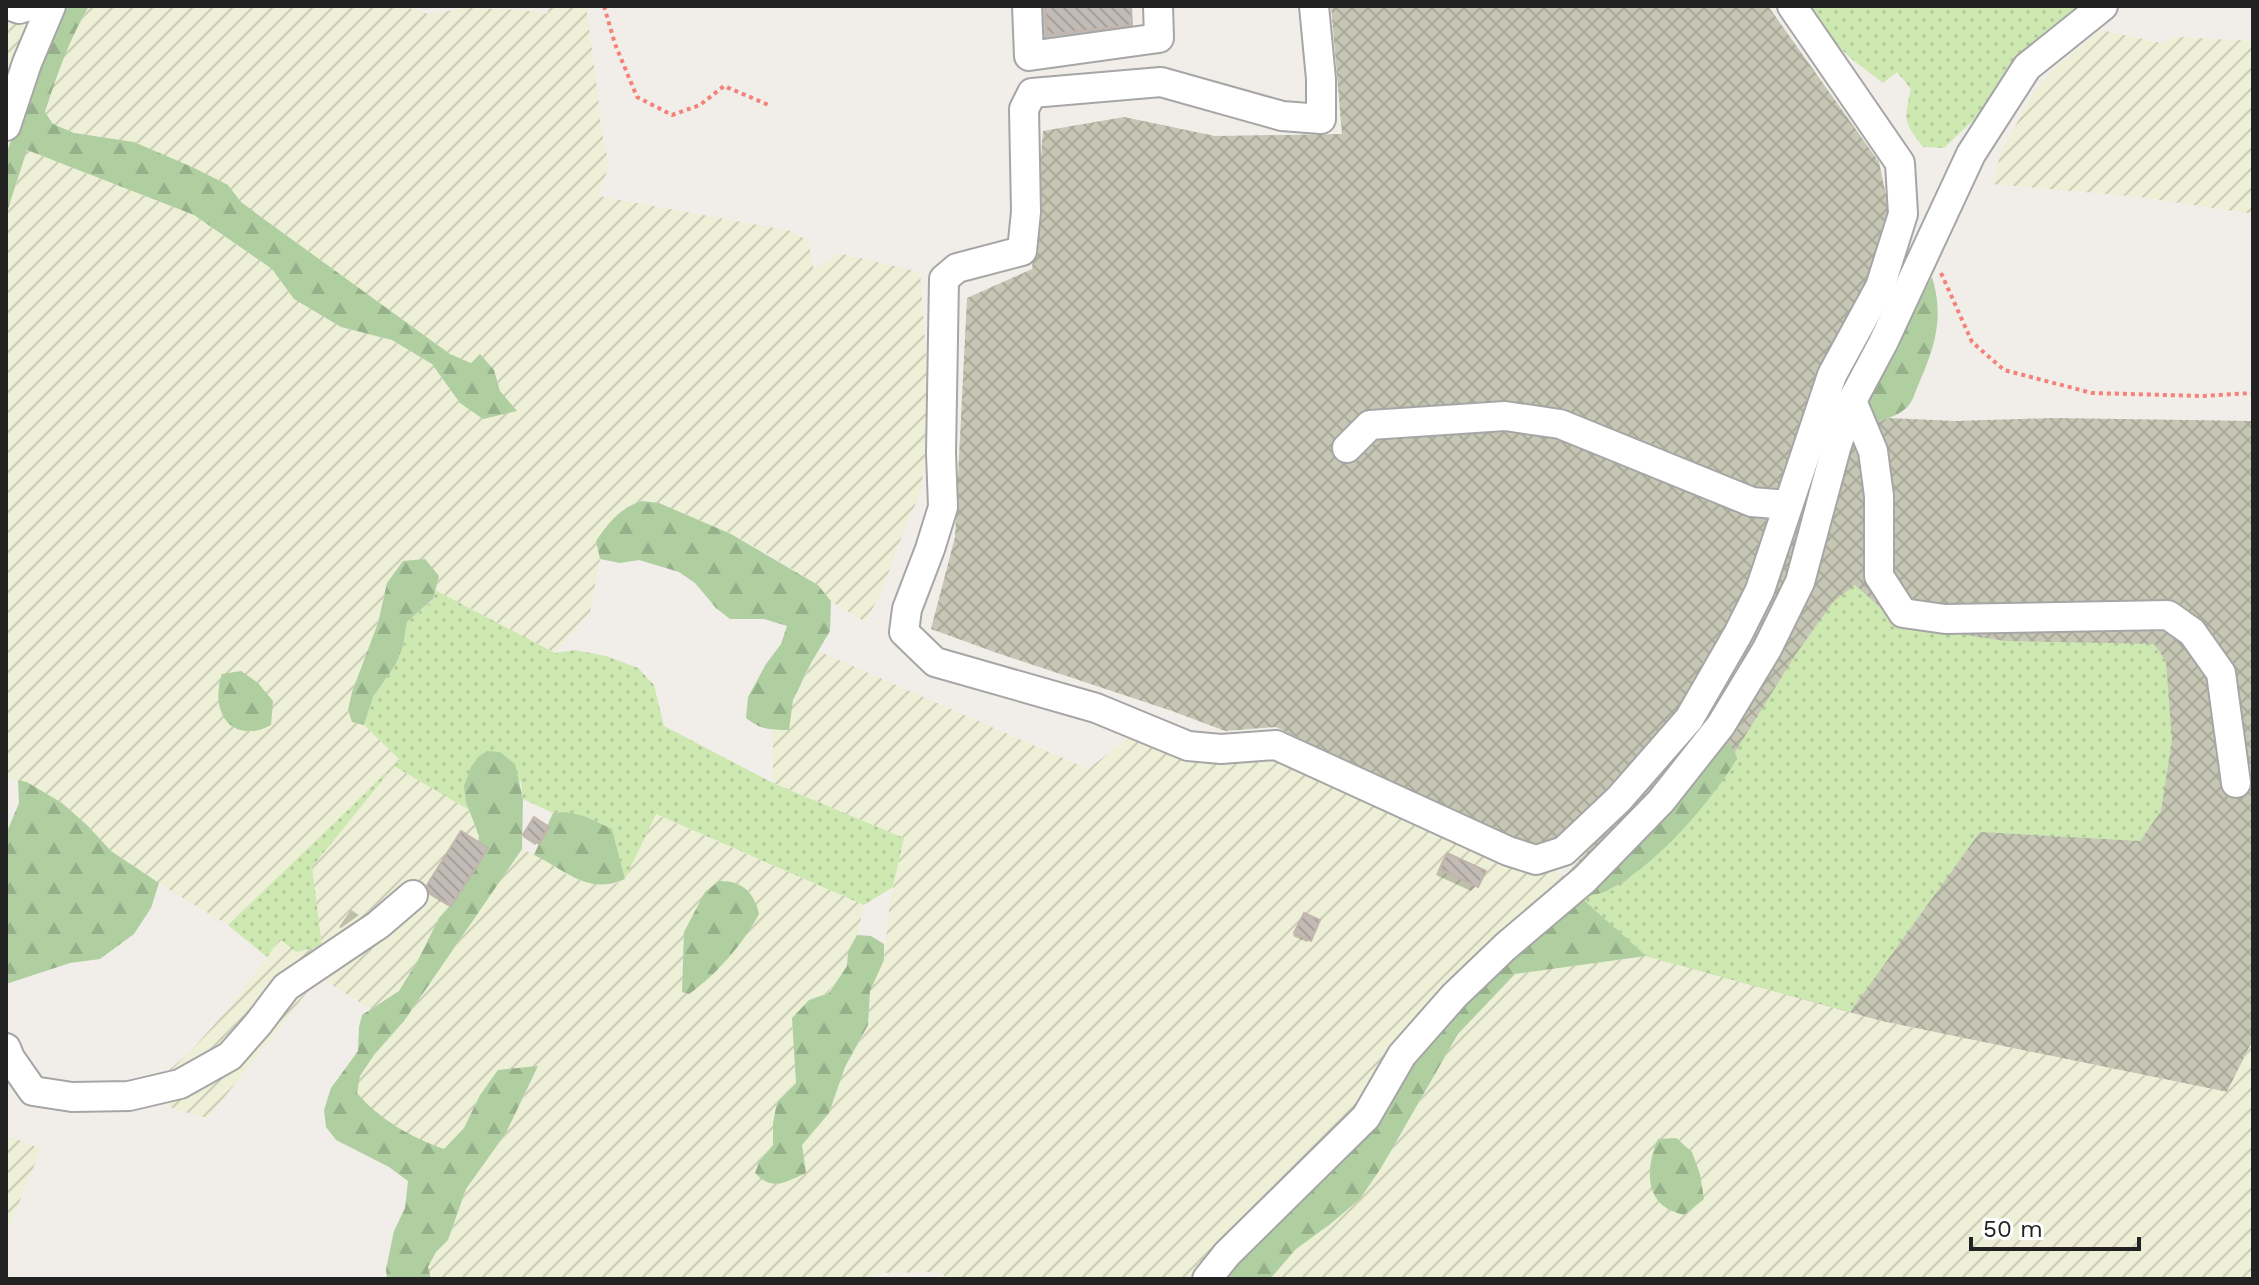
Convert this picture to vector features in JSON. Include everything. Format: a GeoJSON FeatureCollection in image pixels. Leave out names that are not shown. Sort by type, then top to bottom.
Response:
{"type":"FeatureCollection","features":[{"type":"Feature","properties":{"kind":"street"},"geometry":{"type":"LineString","coordinates":[[11,6],[19,9],[29,6]]}},
{"type":"Feature","properties":{"kind":"street"},"geometry":{"type":"LineString","coordinates":[[6,126],[50,6]]}},
{"type":"Feature","properties":{"kind":"street"},"geometry":{"type":"LineString","coordinates":[[1027,6],[1029,56],[1159,38],[1158,6]]}},
{"type":"Feature","properties":{"kind":"street"},"geometry":{"type":"LineString","coordinates":[[1314,6],[1321,79],[1321,119],[1282,116],[1161,82],[1032,93],[1024,109],[1026,212],[1022,251],[957,268],[944,279],[943,507],[907,609],[904,632],[935,662],[1096,708],[1188,746],[1221,749],[1276,745],[1508,851],[1536,860],[1564,851],[1619,799],[1689,719],[1738,634],[1760,590],[1832,375],[1880,287],[1903,214],[1900,163],[1792,6]]}},
{"type":"Feature","properties":{"kind":"street"},"geometry":{"type":"LineString","coordinates":[[1207,1279],[1227,1254],[1366,1117],[1402,1055],[1454,996],[1505,947],[1585,879],[1661,801],[1721,725],[1767,649],[1800,582],[1836,448],[1852,401],[1883,343],[1971,154],[2027,67],[2103,6]]}},
{"type":"Feature","properties":{"kind":"street"},"geometry":{"type":"LineString","coordinates":[[1852,401],[1873,451],[1879,496],[1879,576],[1903,613],[1945,619],[2168,615],[2192,632],[2221,673],[2236,783]]}},
{"type":"Feature","properties":{"kind":"street"},"geometry":{"type":"LineString","coordinates":[[1347,448],[1370,425],[1505,416],[1560,424],[1752,502],[1788,505]]}},
{"type":"Feature","properties":{"kind":"street"},"geometry":{"type":"LineString","coordinates":[[6,1048],[33,1091],[72,1097],[129,1096],[180,1084],[230,1056],[286,987],[378,925],[413,895]]}},
{"type":"Feature","properties":{"kind":"path"},"geometry":{"type":"LineString","coordinates":[[604,6],[615,44],[637,97],[672,115],[700,105],[724,86],[771,106]]}},
{"type":"Feature","properties":{"kind":"path"},"geometry":{"type":"LineString","coordinates":[[1929,244],[1972,342],[2004,370],[2092,393],[2203,396],[2253,393]]}},
{"type":"Feature","properties":{"kind":"shaded area"},"geometry":{"type":"Polygon","coordinates":[[[89,6],[402,6],[429,14],[465,8],[547,14],[549,6],[586,6],[601,129],[609,165],[598,196],[791,231],[808,241],[814,270],[838,253],[920,272],[930,410],[921,492],[881,593],[865,622],[831,601],[818,585],[766,553],[732,534],[680,512],[596,540],[600,559],[590,612],[555,653],[435,590],[439,576],[387,583],[378,623],[348,711],[352,722],[364,725],[401,760],[394,766],[469,810],[479,836],[478,852],[454,901],[399,991],[371,1009],[319,977],[208,1118],[173,1109],[162,1096],[169,1070],[189,1053],[230,1007],[280,939],[322,946],[311,867],[386,774],[228,925],[111,851],[62,803],[27,782],[6,778],[6,215],[27,150],[194,215],[272,269],[295,299],[341,327],[392,340],[432,364],[460,403],[500,391],[494,370],[481,355],[471,363],[450,354],[241,202],[228,185],[134,142],[74,133],[53,124],[45,112],[60,63],[89,6]]]}},
{"type":"Feature","properties":{"kind":"shaded area"},"geometry":{"type":"Polygon","coordinates":[[[1331,6],[1768,6],[1879,162],[1890,214],[1878,268],[1749,593],[1702,686],[1644,760],[1541,855],[1276,727],[1225,731],[931,629],[955,537],[967,298],[1032,269],[1043,131],[1124,117],[1215,136],[1342,134],[1331,6]]]}},
{"type":"Feature","properties":{"kind":"shaded area"},"geometry":{"type":"Polygon","coordinates":[[[6,16],[31,27],[6,103],[6,16]]]}},
{"type":"Feature","properties":{"kind":"shaded area"},"geometry":{"type":"Polygon","coordinates":[[[2101,30],[2161,43],[2175,37],[2253,41],[2253,214],[2140,197],[1992,184],[2001,153],[2032,95],[2050,72],[2101,30]]]}},
{"type":"Feature","properties":{"kind":"shaded area"},"geometry":{"type":"Polygon","coordinates":[[[1888,418],[1956,421],[2054,418],[2253,421],[2253,1040],[2227,1092],[1881,1021],[1646,956],[1561,880],[1712,717],[1766,613],[1821,442],[1888,418]]]}},
{"type":"Feature","properties":{"kind":"shaded area"},"geometry":{"type":"Polygon","coordinates":[[[818,651],[1088,769],[1136,732],[1273,750],[1565,876],[1561,880],[1569,887],[1199,1279],[948,1279],[939,1272],[875,1273],[876,1279],[431,1279],[428,1267],[448,1240],[466,1189],[506,1133],[538,1067],[515,1069],[480,1095],[464,1128],[445,1149],[418,1140],[371,1110],[357,1094],[360,1076],[404,1021],[522,849],[586,883],[610,886],[625,879],[655,814],[864,905],[857,935],[848,951],[847,966],[828,993],[809,1000],[792,1018],[796,1083],[777,1102],[773,1145],[760,1160],[802,1156],[802,1145],[829,1113],[845,1067],[868,1025],[870,990],[884,960],[890,901],[904,838],[773,783],[773,730],[789,729],[793,700],[818,651]]]}},
{"type":"Feature","properties":{"kind":"shaded area"},"geometry":{"type":"Polygon","coordinates":[[[1646,956],[1881,1021],[2227,1092],[2253,1040],[2253,1279],[1270,1279],[1296,1249],[1329,1225],[1381,1168],[1458,1034],[1515,974],[1646,956]]]}},
{"type":"Feature","properties":{"kind":"shaded area"},"geometry":{"type":"Polygon","coordinates":[[[6,1135],[41,1149],[6,1234],[6,1135]]]}},
{"type":"Feature","properties":{"kind":"green space"},"geometry":{"type":"Polygon","coordinates":[[[63,6],[89,6],[64,58],[45,112],[53,124],[74,133],[134,142],[228,185],[241,202],[450,354],[471,363],[480,354],[494,370],[500,391],[517,411],[483,419],[460,403],[432,364],[392,340],[341,327],[294,299],[272,269],[194,215],[27,150],[6,215],[6,157],[9,146],[63,6]]]}},
{"type":"Feature","properties":{"kind":"green space"},"geometry":{"type":"Polygon","coordinates":[[[1795,6],[2084,6],[1944,148],[1923,147],[1912,131],[1906,114],[1911,89],[1897,72],[1883,83],[1854,61],[1795,6]]]}},
{"type":"Feature","properties":{"kind":"green space"},"geometry":{"type":"Polygon","coordinates":[[[1932,277],[1938,307],[1936,334],[1914,396],[1901,412],[1870,424],[1866,408],[1869,393],[1932,277]]]}},
{"type":"Feature","properties":{"kind":"green space"},"geometry":{"type":"Polygon","coordinates":[[[642,501],[659,503],[731,534],[818,585],[831,601],[830,631],[793,700],[789,730],[766,728],[746,718],[748,697],[781,644],[787,626],[764,619],[730,619],[695,583],[679,572],[639,560],[620,563],[600,559],[596,541],[601,534],[621,512],[642,501]]]}},
{"type":"Feature","properties":{"kind":"green space"},"geometry":{"type":"Polygon","coordinates":[[[425,559],[439,576],[433,599],[407,622],[396,664],[373,697],[364,725],[352,722],[348,710],[352,692],[378,623],[387,583],[403,561],[425,559]]]}},
{"type":"Feature","properties":{"kind":"green space"},"geometry":{"type":"Polygon","coordinates":[[[1855,585],[1900,625],[2005,641],[2154,644],[2166,661],[2172,740],[2161,811],[2140,841],[1980,832],[1850,1012],[1646,956],[1578,895],[1599,894],[1626,881],[1737,759],[1735,752],[1796,654],[1833,602],[1855,585]]]}},
{"type":"Feature","properties":{"kind":"green space"},"geometry":{"type":"Polygon","coordinates":[[[435,590],[555,653],[575,650],[606,656],[638,668],[654,685],[664,726],[773,783],[904,838],[893,887],[864,905],[656,814],[625,879],[612,829],[566,812],[553,813],[523,799],[521,781],[466,802],[469,810],[394,766],[312,867],[322,946],[296,952],[280,939],[267,957],[228,925],[400,760],[364,725],[373,697],[396,664],[407,622],[433,600],[435,590]]]}},
{"type":"Feature","properties":{"kind":"green space"},"geometry":{"type":"Polygon","coordinates":[[[241,671],[258,683],[273,701],[271,725],[252,731],[241,730],[226,720],[222,713],[218,694],[222,674],[241,671]]]}},
{"type":"Feature","properties":{"kind":"green space"},"geometry":{"type":"Polygon","coordinates":[[[1722,742],[1730,744],[1737,759],[1710,798],[1673,840],[1631,876],[1610,889],[1589,896],[1582,891],[1722,742]]]}},
{"type":"Feature","properties":{"kind":"green space"},"geometry":{"type":"Polygon","coordinates":[[[487,751],[500,752],[515,764],[523,799],[522,849],[404,1021],[374,1055],[360,1076],[357,1093],[397,1127],[444,1149],[464,1128],[480,1095],[498,1070],[538,1066],[506,1133],[466,1189],[448,1240],[436,1252],[428,1267],[431,1279],[387,1279],[386,1269],[394,1231],[405,1208],[408,1181],[389,1167],[336,1140],[326,1127],[324,1110],[331,1088],[358,1051],[362,1015],[399,991],[439,918],[454,901],[478,852],[479,836],[466,802],[464,786],[471,767],[487,751]]]}},
{"type":"Feature","properties":{"kind":"green space"},"geometry":{"type":"Polygon","coordinates":[[[18,780],[62,803],[111,851],[159,883],[151,908],[134,934],[100,959],[70,963],[6,984],[6,834],[19,803],[18,780]]]}},
{"type":"Feature","properties":{"kind":"green space"},"geometry":{"type":"Polygon","coordinates":[[[553,813],[584,816],[612,829],[625,879],[600,885],[588,883],[534,855],[553,813]]]}},
{"type":"Feature","properties":{"kind":"green space"},"geometry":{"type":"Polygon","coordinates":[[[719,881],[734,883],[745,889],[754,899],[759,914],[719,968],[689,994],[682,992],[684,932],[705,892],[719,881]]]}},
{"type":"Feature","properties":{"kind":"green space"},"geometry":{"type":"Polygon","coordinates":[[[1578,895],[1646,956],[1515,974],[1458,1034],[1360,1199],[1296,1249],[1270,1279],[1222,1279],[1399,1067],[1578,895]]]}},
{"type":"Feature","properties":{"kind":"green space"},"geometry":{"type":"Polygon","coordinates":[[[857,935],[871,936],[884,944],[884,960],[870,991],[868,1025],[845,1067],[829,1113],[802,1145],[806,1173],[779,1184],[768,1182],[755,1173],[760,1160],[773,1145],[777,1102],[796,1083],[792,1018],[809,1000],[829,993],[847,966],[848,951],[857,935]]]}},
{"type":"Feature","properties":{"kind":"green space"},"geometry":{"type":"Polygon","coordinates":[[[1676,1138],[1692,1152],[1704,1199],[1684,1215],[1669,1210],[1658,1201],[1653,1193],[1650,1175],[1658,1139],[1676,1138]]]}},
{"type":"Feature","properties":{"kind":"building"},"geometry":{"type":"Polygon","coordinates":[[[1045,6],[1131,6],[1132,25],[1047,35],[1045,6]]]}},
{"type":"Feature","properties":{"kind":"building"},"geometry":{"type":"Polygon","coordinates":[[[534,817],[549,827],[539,844],[523,835],[534,817]]]}},
{"type":"Feature","properties":{"kind":"building"},"geometry":{"type":"Polygon","coordinates":[[[461,831],[488,848],[451,906],[430,892],[427,885],[461,831]]]}},
{"type":"Feature","properties":{"kind":"building"},"geometry":{"type":"Polygon","coordinates":[[[1447,853],[1486,871],[1478,887],[1440,869],[1447,853]]]}},
{"type":"Feature","properties":{"kind":"building"},"geometry":{"type":"Polygon","coordinates":[[[1304,913],[1320,920],[1311,941],[1294,933],[1304,913]]]}}]}
